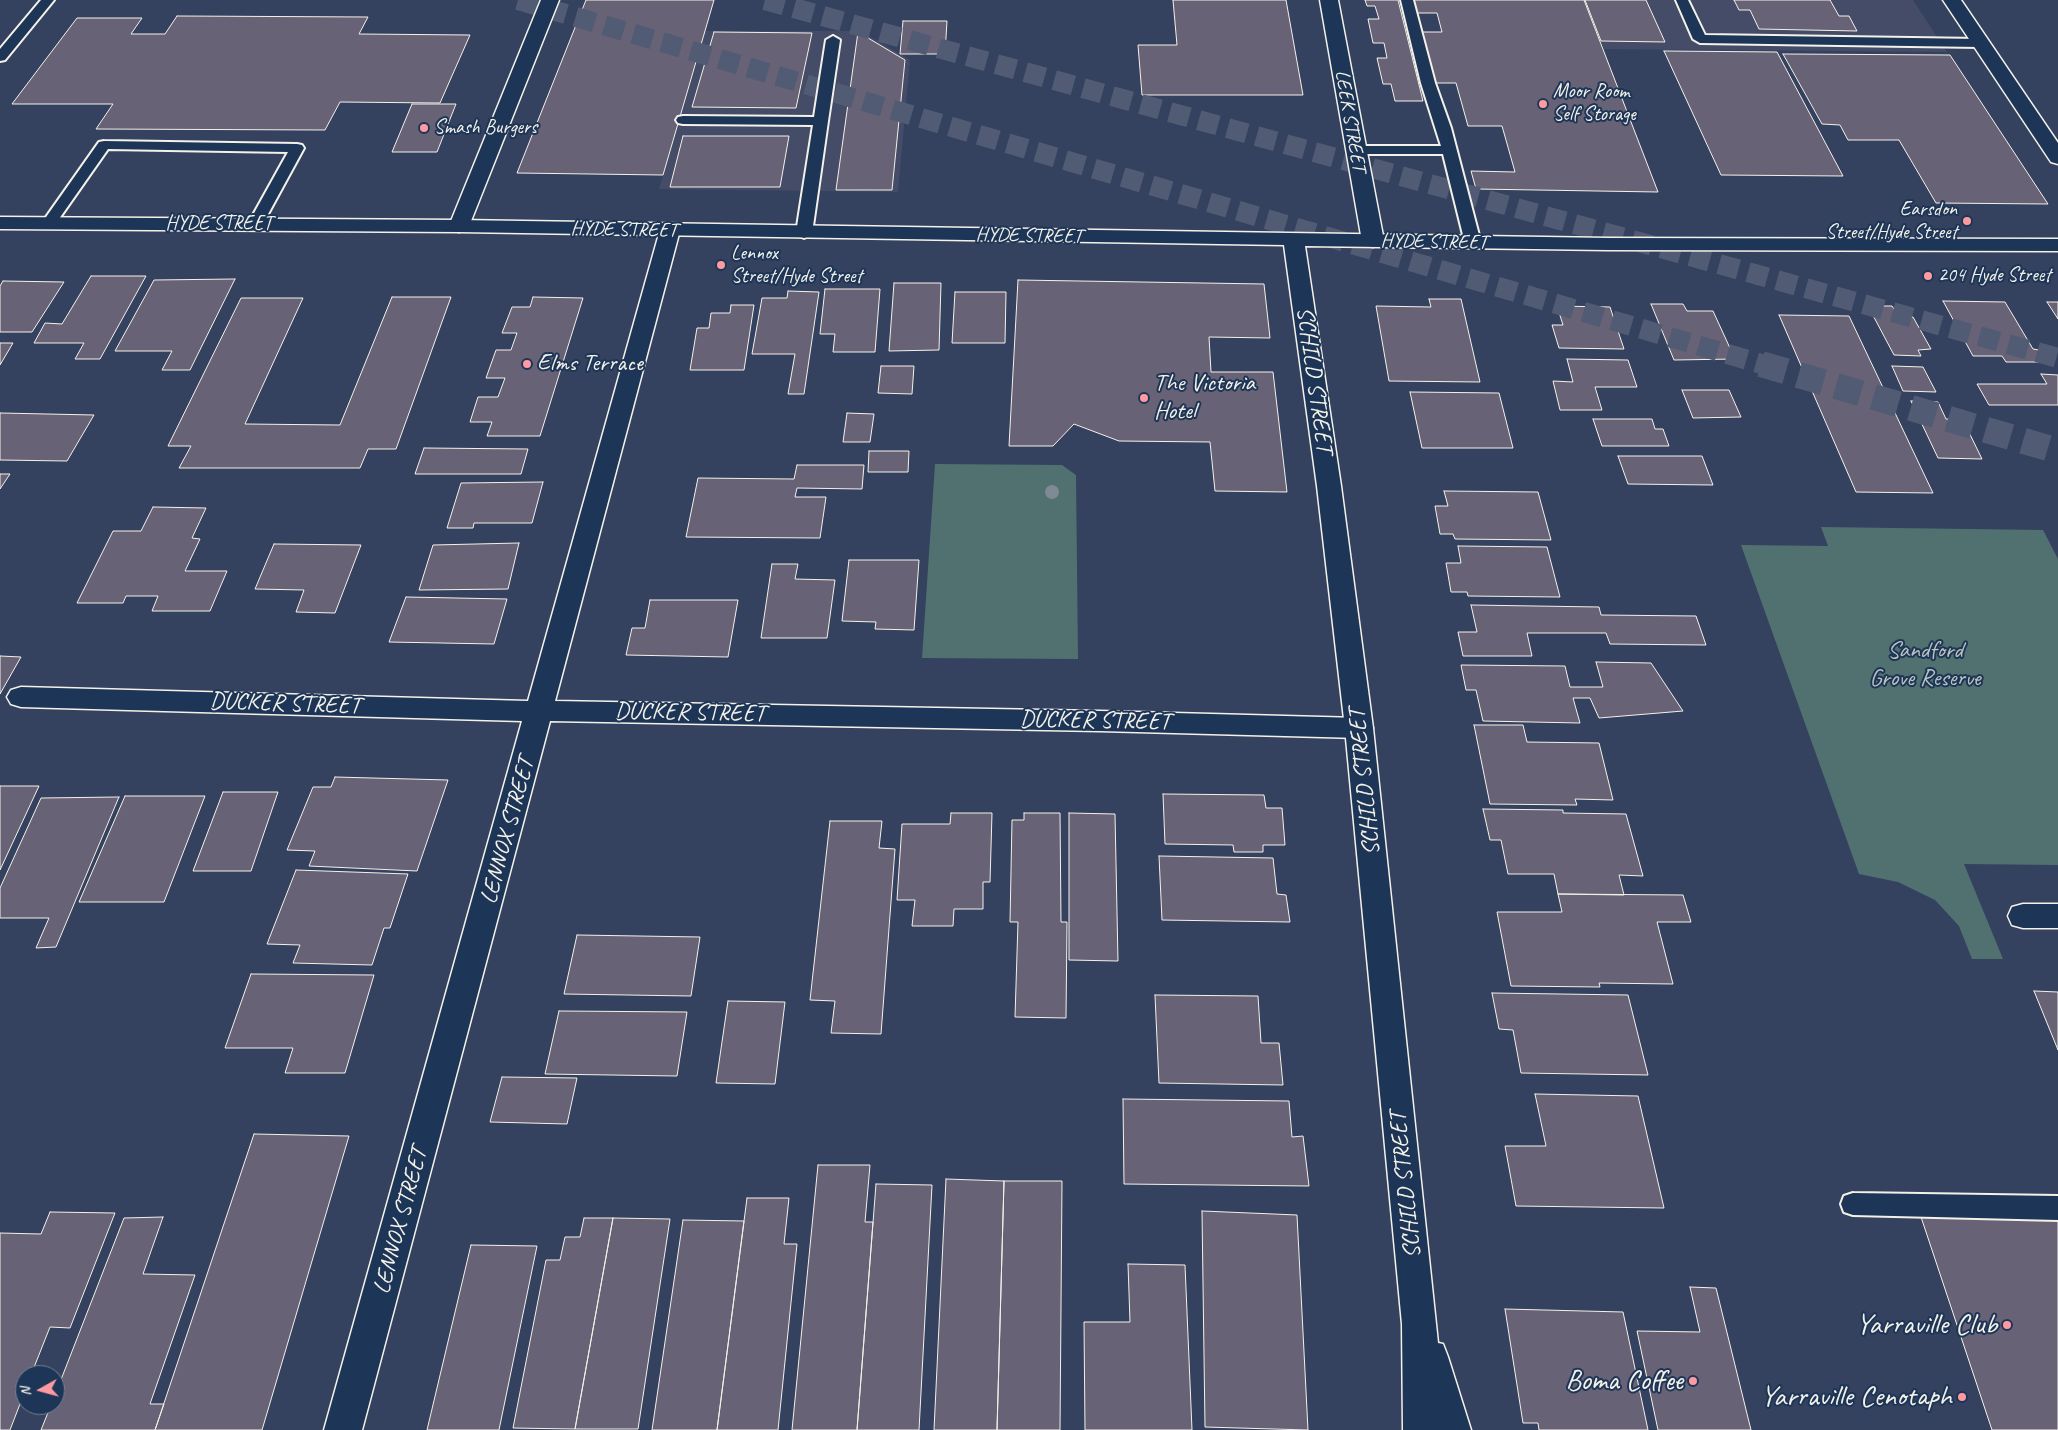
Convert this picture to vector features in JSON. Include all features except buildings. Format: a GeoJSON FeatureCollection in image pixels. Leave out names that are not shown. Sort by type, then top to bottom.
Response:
{"type":"FeatureCollection","features":[{"type":"Feature","properties":{"kind":"street"},"geometry":{"type":"LineString","coordinates":[[459,226],[550,0]]}},
{"type":"Feature","properties":{"kind":"street","name":"LEEK STREET"},"geometry":{"type":"LineString","coordinates":[[1329,0],[1373,241]]}},
{"type":"Feature","properties":{"kind":"street"},"geometry":{"type":"LineString","coordinates":[[1952,0],[2058,158]]}},
{"type":"Feature","properties":{"kind":"street","name":"HYDE STREET"},"geometry":{"type":"LineString","coordinates":[[0,223],[459,226],[1473,243],[2058,245]]}},
{"type":"Feature","properties":{"kind":"street","name":"LENNOX STREET"},"geometry":{"type":"LineString","coordinates":[[343,1430],[541,710],[670,230]]}},
{"type":"Feature","properties":{"kind":"street","name":"SCHILD STREET"},"geometry":{"type":"LineString","coordinates":[[1294,241],[1329,486],[1359,728],[1420,1324],[1422,1430]]}},
{"type":"Feature","properties":{"kind":"street","name":"DUCKER STREET"},"geometry":{"type":"LineString","coordinates":[[21,697],[1359,728]]}},
{"type":"Feature","properties":{"kind":"street"},"geometry":{"type":"LineString","coordinates":[[2023,916],[2058,916]]}},
{"type":"Feature","properties":{"kind":"street","name":"SCHILD STREET"},"geometry":{"type":"LineString","coordinates":[[1420,1324],[1452,1430]]}},
{"type":"Feature","properties":{"kind":"lane"},"geometry":{"type":"LineString","coordinates":[[0,57],[48,0]]}},
{"type":"Feature","properties":{"kind":"lane"},"geometry":{"type":"LineString","coordinates":[[1407,0],[1473,243]]}},
{"type":"Feature","properties":{"kind":"lane"},"geometry":{"type":"LineString","coordinates":[[1682,0],[1700,39],[1980,43]]}},
{"type":"Feature","properties":{"kind":"lane"},"geometry":{"type":"LineString","coordinates":[[804,233],[833,40]]}},
{"type":"Feature","properties":{"kind":"lane"},"geometry":{"type":"LineString","coordinates":[[683,120],[821,121]]}},
{"type":"Feature","properties":{"kind":"lane"},"geometry":{"type":"LineString","coordinates":[[49,224],[104,145],[297,148],[256,224]]}},
{"type":"Feature","properties":{"kind":"lane"},"geometry":{"type":"LineString","coordinates":[[1355,150],[1449,150]]}},
{"type":"Feature","properties":{"kind":"lane"},"geometry":{"type":"LineString","coordinates":[[1853,1204],[2058,1208]]}},
{"type":"Feature","properties":{"kind":"shaded area"},"geometry":{"type":"Polygon","coordinates":[[[1585,0],[1913,0],[1947,52],[1604,49],[1585,0]]]}},
{"type":"Feature","properties":{"kind":"shaded area"},"geometry":{"type":"Polygon","coordinates":[[[705,31],[861,31],[910,60],[898,192],[659,189],[705,31]]]}},
{"type":"Feature","properties":{"kind":"green space"},"geometry":{"type":"Polygon","coordinates":[[[935,464],[1062,465],[1076,475],[1078,659],[922,658],[935,464]]]}},
{"type":"Feature","properties":{"kind":"green space","name":"Sandford Grove Reserve"},"geometry":{"type":"Polygon","coordinates":[[[1821,527],[2043,530],[2058,559],[2058,865],[1964,864],[2003,959],[1972,959],[1959,926],[1935,900],[1898,882],[1859,874],[1741,545],[1828,546],[1821,527]]]}},
{"type":"Feature","properties":{"kind":"tunnel"},"geometry":{"type":"LineString","coordinates":[[518,0],[1765,365]]}},
{"type":"Feature","properties":{"kind":"tunnel"},"geometry":{"type":"LineString","coordinates":[[765,0],[2058,358]]}},
{"type":"Feature","properties":{"kind":"tunnel"},"geometry":{"type":"LineString","coordinates":[[1761,364],[2058,451]]}},
{"type":"Feature","properties":{"kind":"place","name":"Moor Room Self Storage"},"geometry":{"type":"Point","coordinates":[1543,104]}},
{"type":"Feature","properties":{"kind":"place","name":"Smash Burgers"},"geometry":{"type":"Point","coordinates":[424,128]}},
{"type":"Feature","properties":{"kind":"place","name":"Earsdon Street/Hyde Street"},"geometry":{"type":"Point","coordinates":[1967,221]}},
{"type":"Feature","properties":{"kind":"place","name":"Lennox Street/Hyde Street"},"geometry":{"type":"Point","coordinates":[721,265]}},
{"type":"Feature","properties":{"kind":"place","name":"204 Hyde Street"},"geometry":{"type":"Point","coordinates":[1928,276]}},
{"type":"Feature","properties":{"kind":"place","name":"Elms Terrace"},"geometry":{"type":"Point","coordinates":[527,364]}},
{"type":"Feature","properties":{"kind":"place","name":"The Victoria Hotel"},"geometry":{"type":"Point","coordinates":[1144,398]}},
{"type":"Feature","properties":{"kind":"place","name":"Yarraville Club"},"geometry":{"type":"Point","coordinates":[2007,1325]}},
{"type":"Feature","properties":{"kind":"place","name":"Boma Coffee"},"geometry":{"type":"Point","coordinates":[1693,1381]}},
{"type":"Feature","properties":{"kind":"place","name":"Yarraville Cenotaph"},"geometry":{"type":"Point","coordinates":[1962,1397]}}]}
